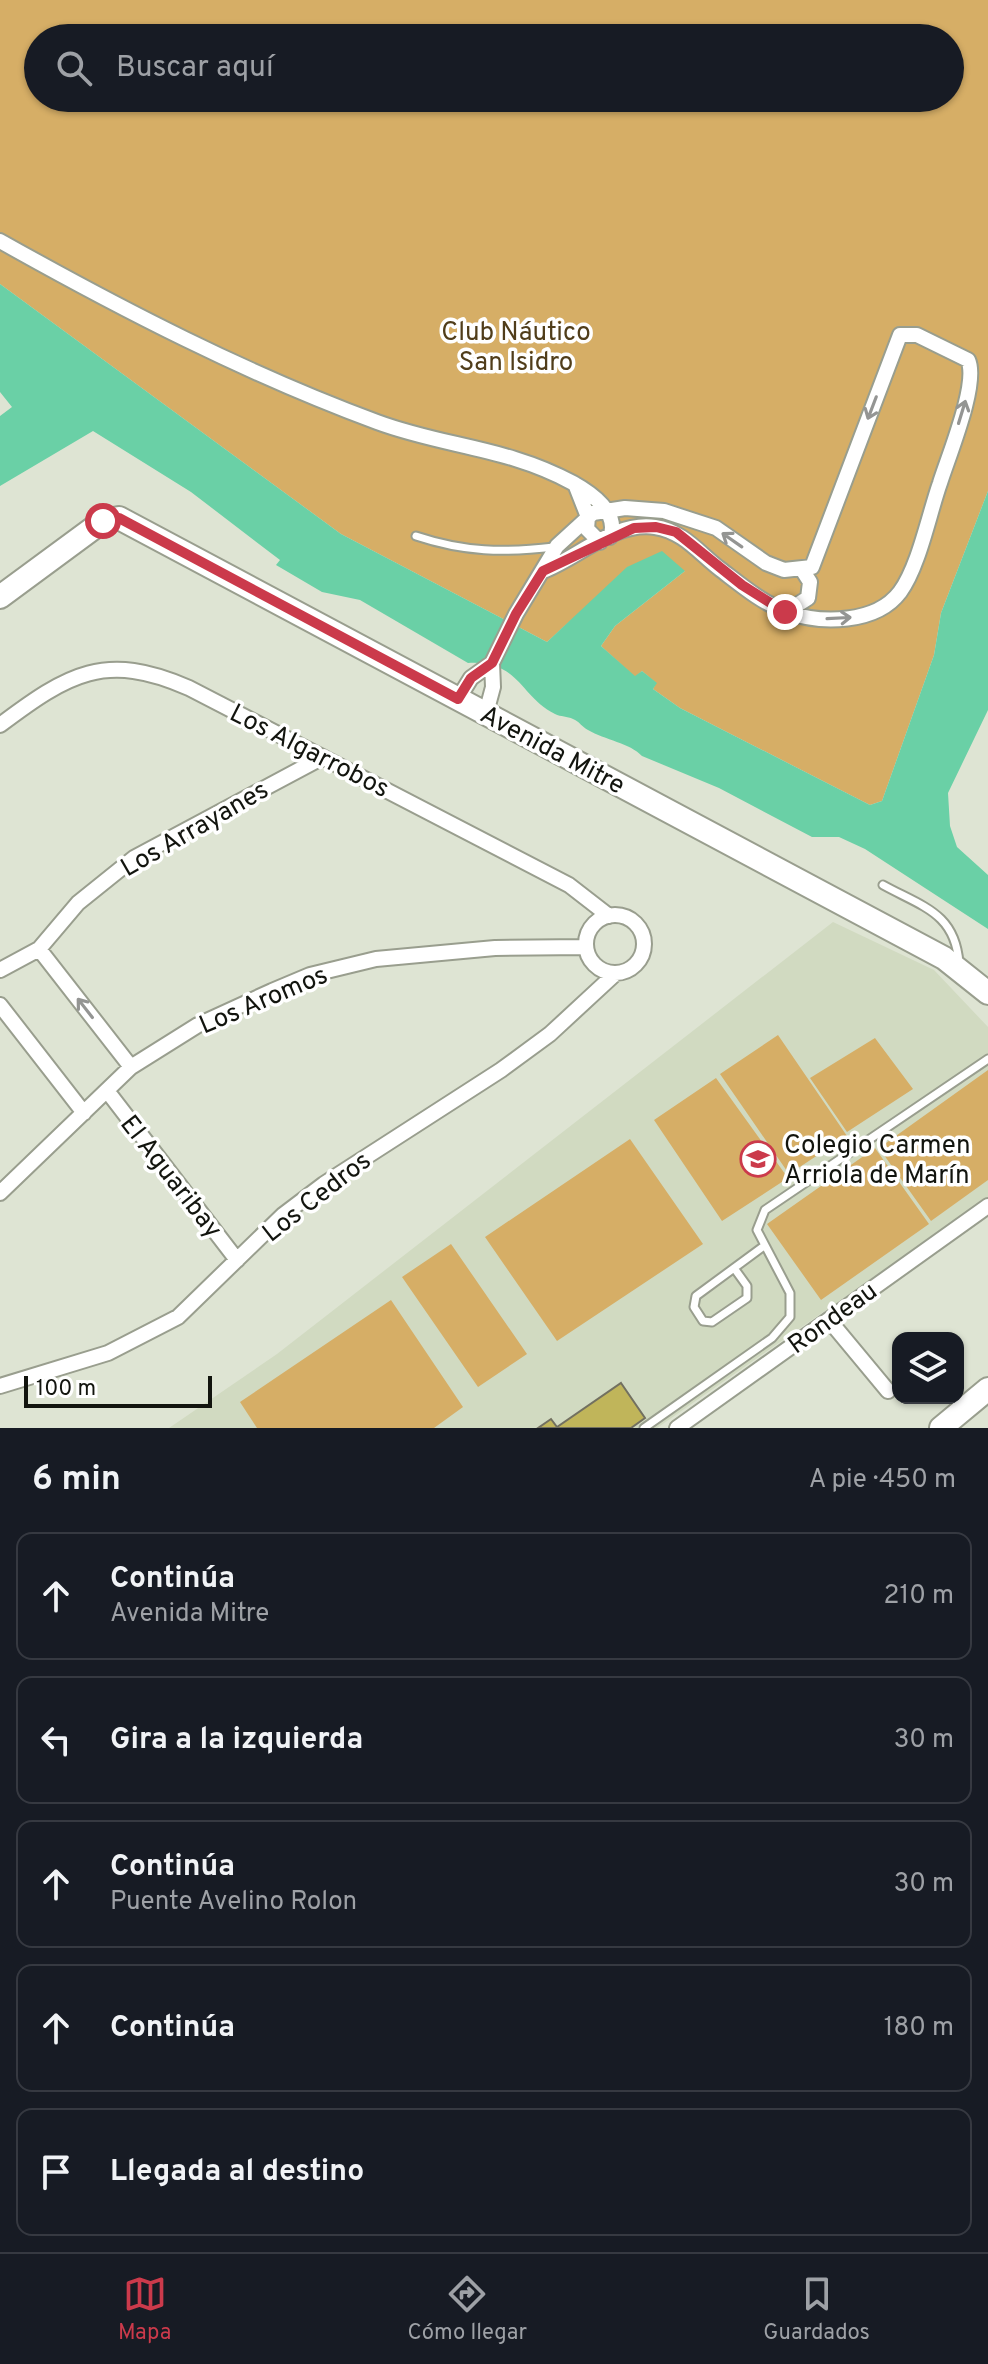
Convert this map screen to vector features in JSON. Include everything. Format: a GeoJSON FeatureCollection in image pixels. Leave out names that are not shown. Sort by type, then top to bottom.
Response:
{"type":"FeatureCollection","features":[{"type":"Feature","properties":{"kind":"street"},"geometry":{"type":"LineString","coordinates":[[0,241],[170,330],[336,407],[404,433],[487,448],[537,465],[575,484],[607,510],[613,523],[605,539]]}},
{"type":"Feature","properties":{"kind":"street"},"geometry":{"type":"LineString","coordinates":[[486,713],[493,687],[493,661],[516,614],[557,546],[588,517],[607,510],[664,511],[716,528],[766,563],[784,570],[803,571],[817,562],[826,527],[900,335],[917,335],[968,360],[973,374],[948,458],[900,592],[886,606],[859,616],[831,620],[785,612],[742,585],[676,532],[645,526],[605,539],[543,571]]}},
{"type":"Feature","properties":{"kind":"street"},"geometry":{"type":"LineString","coordinates":[[575,484],[588,517],[590,535],[605,539]]}},
{"type":"Feature","properties":{"kind":"street","name":"Avenida Mitre"},"geometry":{"type":"LineString","coordinates":[[0,597],[111,517],[119,518],[960,969],[988,993]]}},
{"type":"Feature","properties":{"kind":"street"},"geometry":{"type":"LineString","coordinates":[[785,612],[808,598],[810,582],[803,571]]}},
{"type":"Feature","properties":{"kind":"street"},"geometry":{"type":"LineString","coordinates":[[458,699],[471,678],[493,661]]}},
{"type":"Feature","properties":{"kind":"street","name":"Los Algarrobos"},"geometry":{"type":"LineString","coordinates":[[0,725],[55,684],[84,674],[134,671],[155,674],[189,688],[569,885],[609,916]]}},
{"type":"Feature","properties":{"kind":"street","name":"Los Arrayanes"},"geometry":{"type":"LineString","coordinates":[[5,967],[39,949],[78,903],[134,858],[323,757]]}},
{"type":"Feature","properties":{"kind":"street"},"geometry":{"type":"LineString","coordinates":[[609,916],[594,924],[586,947],[593,963],[616,973]]}},
{"type":"Feature","properties":{"kind":"street","name":"Los Cedros"},"geometry":{"type":"LineString","coordinates":[[0,1386],[108,1353],[178,1317],[283,1215],[324,1184],[501,1070],[550,1034],[616,973],[626,971],[640,959],[644,940],[635,924],[628,918],[609,916]]}},
{"type":"Feature","properties":{"kind":"street","name":"Los Aromos"},"geometry":{"type":"LineString","coordinates":[[0,1193],[131,1067],[236,1007],[338,967],[422,954],[586,947]]}},
{"type":"Feature","properties":{"kind":"street"},"geometry":{"type":"LineString","coordinates":[[39,949],[131,1067]]}},
{"type":"Feature","properties":{"kind":"street"},"geometry":{"type":"LineString","coordinates":[[0,952],[5,967]]}},
{"type":"Feature","properties":{"kind":"street","name":"El Aguaribay"},"geometry":{"type":"LineString","coordinates":[[0,1005],[84,1113]]}},
{"type":"Feature","properties":{"kind":"street","name":"El Aguaribay"},"geometry":{"type":"LineString","coordinates":[[108,1092],[237,1260]]}},
{"type":"Feature","properties":{"kind":"street","name":"Rondeau"},"geometry":{"type":"LineString","coordinates":[[677,1428],[988,1206]]}},
{"type":"Feature","properties":{"kind":"street"},"geometry":{"type":"LineString","coordinates":[[829,1320],[888,1391]]}},
{"type":"Feature","properties":{"kind":"street"},"geometry":{"type":"LineString","coordinates":[[941,1428],[988,1389]]}},
{"type":"Feature","properties":{"kind":"lane"},"geometry":{"type":"LineString","coordinates":[[416,536],[450,547],[485,552],[557,546]]}},
{"type":"Feature","properties":{"kind":"lane"},"geometry":{"type":"LineString","coordinates":[[883,885],[949,925],[957,940],[960,969]]}},
{"type":"Feature","properties":{"kind":"lane"},"geometry":{"type":"LineString","coordinates":[[644,1428],[772,1338],[786,1324],[792,1310],[790,1293],[757,1230],[765,1210],[988,1059]]}},
{"type":"Feature","properties":{"kind":"lane"},"geometry":{"type":"LineString","coordinates":[[734,1268],[747,1286],[747,1298],[712,1322],[703,1321],[694,1307],[696,1296],[734,1268],[764,1246]]}},
{"type":"Feature","properties":{"kind":"shaded area"},"geometry":{"type":"Polygon","coordinates":[[[0,284],[341,534],[547,642],[627,567],[662,551],[685,571],[615,626],[601,646],[635,676],[642,671],[657,683],[653,689],[680,708],[870,805],[882,801],[934,655],[941,613],[988,491],[988,710],[948,793],[950,826],[957,847],[988,875],[988,929],[865,849],[839,837],[812,837],[719,788],[642,756],[631,748],[588,730],[575,720],[555,714],[499,667],[468,663],[360,600],[322,592],[276,565],[280,560],[191,492],[93,431],[0,486],[0,416],[12,407],[0,392],[0,284]]]}},
{"type":"Feature","properties":{"kind":"shaded area","name":"Colegio Carmen Arriola de Marín"},"geometry":{"type":"Polygon","coordinates":[[[833,922],[934,970],[988,1027],[988,1197],[657,1428],[169,1428],[277,1354],[833,922]]]}},
{"type":"Feature","properties":{"kind":"green space","name":"Club Náutico San Isidro"},"geometry":{"type":"Polygon","coordinates":[[[0,0],[988,0],[988,491],[941,613],[934,655],[882,801],[870,805],[680,708],[653,689],[656,683],[642,671],[635,677],[601,646],[615,626],[685,571],[570,621],[547,642],[341,534],[0,284],[0,0]]]}},
{"type":"Feature","properties":{"kind":"green space"},"geometry":{"type":"Polygon","coordinates":[[[778,1035],[847,1136],[789,1174],[720,1074],[778,1035]]]}},
{"type":"Feature","properties":{"kind":"green space"},"geometry":{"type":"Polygon","coordinates":[[[875,1038],[913,1089],[847,1132],[810,1078],[875,1038]]]}},
{"type":"Feature","properties":{"kind":"green space"},"geometry":{"type":"Polygon","coordinates":[[[988,1070],[988,1180],[931,1221],[879,1148],[988,1070]]]}},
{"type":"Feature","properties":{"kind":"green space"},"geometry":{"type":"Polygon","coordinates":[[[716,1078],[788,1178],[722,1221],[654,1120],[716,1078]]]}},
{"type":"Feature","properties":{"kind":"green space"},"geometry":{"type":"Polygon","coordinates":[[[630,1139],[703,1244],[557,1341],[485,1237],[630,1139]]]}},
{"type":"Feature","properties":{"kind":"green space"},"geometry":{"type":"Polygon","coordinates":[[[875,1148],[929,1224],[821,1300],[767,1224],[875,1148]]]}},
{"type":"Feature","properties":{"kind":"green space"},"geometry":{"type":"Polygon","coordinates":[[[451,1244],[527,1354],[478,1387],[402,1277],[451,1244]]]}},
{"type":"Feature","properties":{"kind":"green space"},"geometry":{"type":"Polygon","coordinates":[[[391,1300],[463,1407],[434,1428],[257,1428],[240,1402],[391,1300]]]}},
{"type":"Feature","properties":{"kind":"building"},"geometry":{"type":"Polygon","coordinates":[[[621,1383],[645,1418],[631,1428],[538,1428],[551,1419],[557,1427],[621,1383]]]}},
{"type":"Feature","properties":{"kind":"place","name":"Colegio Carmen Arriola de Marín"},"geometry":{"type":"Point","coordinates":[758,1159]}},
{"type":"Feature","properties":{"kind":"route"},"geometry":{"type":"LineString","coordinates":[[103,521],[111,517],[119,518],[458,699],[471,678],[492,663],[516,614],[543,571],[634,528],[656,527],[676,532],[715,566],[785,612]]}}]}
